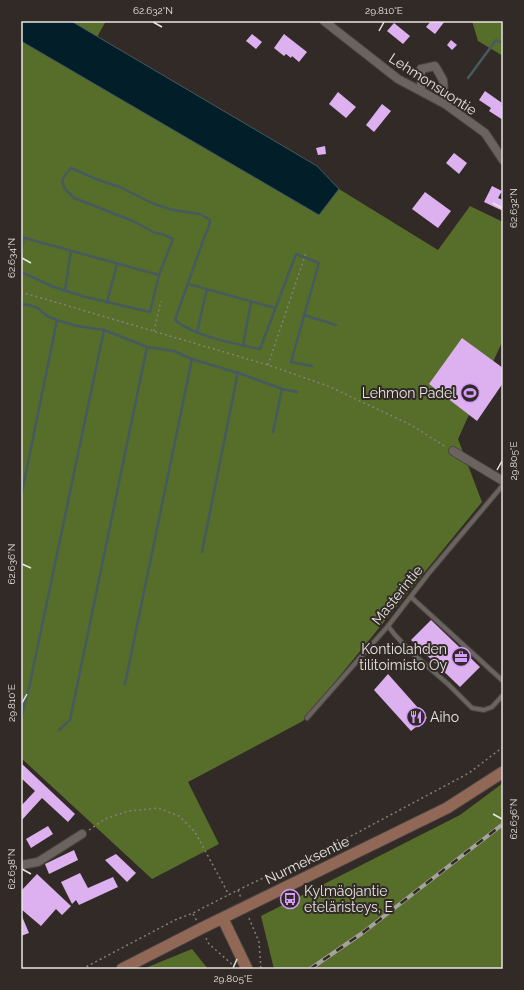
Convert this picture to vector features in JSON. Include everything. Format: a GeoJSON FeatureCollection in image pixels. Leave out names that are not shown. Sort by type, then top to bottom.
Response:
{"type":"FeatureCollection","features":[{"type":"Feature","properties":{"kind":"street","name":"Lehmonsuontie"},"geometry":{"type":"LineString","coordinates":[[324,21],[398,79],[445,104],[485,133],[503,160]]}},
{"type":"Feature","properties":{"kind":"street"},"geometry":{"type":"LineString","coordinates":[[421,90],[421,70],[435,66],[443,80],[445,104]]}},
{"type":"Feature","properties":{"kind":"street"},"geometry":{"type":"LineString","coordinates":[[453,452],[503,481]]}},
{"type":"Feature","properties":{"kind":"street","name":"Nurmeksentie"},"geometry":{"type":"LineString","coordinates":[[122,969],[447,808],[503,772]]}},
{"type":"Feature","properties":{"kind":"street"},"geometry":{"type":"LineString","coordinates":[[21,865],[38,862],[82,834]]}},
{"type":"Feature","properties":{"kind":"street"},"geometry":{"type":"LineString","coordinates":[[223,919],[247,969]]}},
{"type":"Feature","properties":{"kind":"lane","name":"Masterintie"},"geometry":{"type":"LineString","coordinates":[[307,718],[388,626],[429,573],[503,485]]}},
{"type":"Feature","properties":{"kind":"lane"},"geometry":{"type":"LineString","coordinates":[[411,597],[503,681]]}},
{"type":"Feature","properties":{"kind":"lane"},"geometry":{"type":"LineString","coordinates":[[388,626],[413,654],[448,684],[472,708],[484,710],[492,707],[503,695]]}},
{"type":"Feature","properties":{"kind":"path"},"geometry":{"type":"LineString","coordinates":[[268,365],[306,254]]}},
{"type":"Feature","properties":{"kind":"path"},"geometry":{"type":"LineString","coordinates":[[21,292],[268,365],[328,386],[411,425],[453,452]]}},
{"type":"Feature","properties":{"kind":"path"},"geometry":{"type":"LineString","coordinates":[[154,331],[161,301]]}},
{"type":"Feature","properties":{"kind":"path"},"geometry":{"type":"LineString","coordinates":[[82,969],[175,920],[193,913],[353,835],[469,773],[503,747]]}},
{"type":"Feature","properties":{"kind":"path"},"geometry":{"type":"LineString","coordinates":[[82,834],[105,819],[128,811],[158,808],[179,816],[195,832],[229,895]]}},
{"type":"Feature","properties":{"kind":"path"},"geometry":{"type":"LineString","coordinates":[[238,890],[242,901]]}},
{"type":"Feature","properties":{"kind":"path"},"geometry":{"type":"LineString","coordinates":[[193,913],[198,922]]}},
{"type":"Feature","properties":{"kind":"path"},"geometry":{"type":"LineString","coordinates":[[249,918],[259,942],[261,969]]}},
{"type":"Feature","properties":{"kind":"path"},"geometry":{"type":"LineString","coordinates":[[206,938],[209,944],[236,969]]}},
{"type":"Feature","properties":{"kind":"green space"},"geometry":{"type":"Polygon","coordinates":[[[71,21],[106,21],[97,37],[71,21]]]}},
{"type":"Feature","properties":{"kind":"green space"},"geometry":{"type":"Polygon","coordinates":[[[472,21],[503,21],[503,56],[478,41],[472,21]]]}},
{"type":"Feature","properties":{"kind":"green space"},"geometry":{"type":"Polygon","coordinates":[[[21,41],[319,215],[339,189],[438,250],[470,206],[503,222],[503,340],[458,439],[482,502],[303,721],[188,782],[219,844],[152,879],[21,758],[21,41]]]}},
{"type":"Feature","properties":{"kind":"green space"},"geometry":{"type":"Polygon","coordinates":[[[503,783],[503,969],[274,969],[261,916],[460,815],[503,783]]]}},
{"type":"Feature","properties":{"kind":"green space"},"geometry":{"type":"Polygon","coordinates":[[[192,949],[208,969],[143,969],[192,949]]]}},
{"type":"Feature","properties":{"kind":"water"},"geometry":{"type":"Polygon","coordinates":[[[21,21],[71,21],[317,166],[339,189],[319,215],[21,41],[21,21]]]}},
{"type":"Feature","properties":{"kind":"building"},"geometry":{"type":"Polygon","coordinates":[[[431,21],[445,21],[435,34],[426,27],[431,21]]]}},
{"type":"Feature","properties":{"kind":"building"},"geometry":{"type":"Polygon","coordinates":[[[394,23],[410,36],[403,44],[387,31],[394,23]]]}},
{"type":"Feature","properties":{"kind":"building"},"geometry":{"type":"Polygon","coordinates":[[[252,34],[262,42],[256,49],[246,41],[252,34]]]}},
{"type":"Feature","properties":{"kind":"building"},"geometry":{"type":"Polygon","coordinates":[[[284,34],[307,52],[299,62],[292,56],[291,58],[286,54],[284,56],[274,48],[284,34]]]}},
{"type":"Feature","properties":{"kind":"building"},"geometry":{"type":"Polygon","coordinates":[[[451,40],[457,45],[452,50],[447,45],[451,40]]]}},
{"type":"Feature","properties":{"kind":"building"},"geometry":{"type":"Polygon","coordinates":[[[485,91],[502,103],[503,120],[489,111],[491,108],[479,100],[485,91]]]}},
{"type":"Feature","properties":{"kind":"building"},"geometry":{"type":"Polygon","coordinates":[[[338,92],[356,107],[346,118],[329,104],[338,92]]]}},
{"type":"Feature","properties":{"kind":"building"},"geometry":{"type":"Polygon","coordinates":[[[382,104],[391,111],[374,132],[366,125],[382,104]]]}},
{"type":"Feature","properties":{"kind":"building"},"geometry":{"type":"Polygon","coordinates":[[[325,146],[326,154],[318,155],[316,148],[325,146]]]}},
{"type":"Feature","properties":{"kind":"building"},"geometry":{"type":"Polygon","coordinates":[[[454,153],[467,163],[459,174],[446,163],[454,153]]]}},
{"type":"Feature","properties":{"kind":"building"},"geometry":{"type":"Polygon","coordinates":[[[492,186],[502,191],[498,198],[503,200],[503,211],[484,202],[492,186]]]}},
{"type":"Feature","properties":{"kind":"building"},"geometry":{"type":"Polygon","coordinates":[[[425,192],[451,211],[438,228],[412,209],[425,192]]]}},
{"type":"Feature","properties":{"kind":"building"},"geometry":{"type":"Polygon","coordinates":[[[462,338],[503,368],[503,383],[477,421],[429,384],[462,338]]]}},
{"type":"Feature","properties":{"kind":"building"},"geometry":{"type":"Polygon","coordinates":[[[431,620],[480,667],[460,687],[411,640],[431,620]]]}},
{"type":"Feature","properties":{"kind":"building"},"geometry":{"type":"Polygon","coordinates":[[[388,674],[427,718],[411,731],[374,690],[388,674]]]}},
{"type":"Feature","properties":{"kind":"building"},"geometry":{"type":"Polygon","coordinates":[[[21,763],[75,814],[68,822],[42,798],[21,821],[21,806],[35,791],[21,778],[21,763]]]}},
{"type":"Feature","properties":{"kind":"building"},"geometry":{"type":"Polygon","coordinates":[[[48,826],[53,834],[31,848],[26,839],[48,826]]]}},
{"type":"Feature","properties":{"kind":"building"},"geometry":{"type":"Polygon","coordinates":[[[74,850],[78,860],[49,874],[45,864],[74,850]]]}},
{"type":"Feature","properties":{"kind":"building"},"geometry":{"type":"Polygon","coordinates":[[[116,854],[136,873],[127,882],[105,860],[116,854]]]}},
{"type":"Feature","properties":{"kind":"building"},"geometry":{"type":"Polygon","coordinates":[[[80,873],[88,888],[113,877],[118,887],[79,905],[76,900],[72,904],[61,882],[80,873]]]}},
{"type":"Feature","properties":{"kind":"building"},"geometry":{"type":"Polygon","coordinates":[[[37,874],[71,906],[62,915],[56,909],[41,926],[21,909],[21,891],[37,874]]]}},
{"type":"Feature","properties":{"kind":"building"},"geometry":{"type":"Polygon","coordinates":[[[21,914],[29,933],[21,936],[21,914]]]}},
{"type":"Feature","properties":{"kind":"waterway"},"geometry":{"type":"LineString","coordinates":[[468,78],[496,40],[502,43]]}},
{"type":"Feature","properties":{"kind":"waterway"},"geometry":{"type":"LineString","coordinates":[[21,272],[54,287],[86,297],[150,312],[159,275],[173,239],[162,234],[155,233],[133,221],[74,198],[65,189],[62,181],[71,168],[101,181],[120,187],[154,204],[173,210],[200,214],[210,220],[209,227],[175,320],[193,331],[227,342],[260,349],[296,254],[319,263],[291,362],[312,366]]}},
{"type":"Feature","properties":{"kind":"waterway"},"geometry":{"type":"LineString","coordinates":[[21,237],[159,275]]}},
{"type":"Feature","properties":{"kind":"waterway"},"geometry":{"type":"LineString","coordinates":[[21,252],[24,238]]}},
{"type":"Feature","properties":{"kind":"waterway"},"geometry":{"type":"LineString","coordinates":[[65,290],[71,251]]}},
{"type":"Feature","properties":{"kind":"waterway"},"geometry":{"type":"LineString","coordinates":[[107,302],[117,264]]}},
{"type":"Feature","properties":{"kind":"waterway"},"geometry":{"type":"LineString","coordinates":[[188,284],[275,308]]}},
{"type":"Feature","properties":{"kind":"waterway"},"geometry":{"type":"LineString","coordinates":[[197,332],[207,289]]}},
{"type":"Feature","properties":{"kind":"waterway"},"geometry":{"type":"LineString","coordinates":[[243,346],[251,302]]}},
{"type":"Feature","properties":{"kind":"waterway"},"geometry":{"type":"LineString","coordinates":[[21,304],[38,308],[47,316],[57,320],[77,326],[104,330],[147,347],[174,351],[192,359],[244,375],[282,389],[297,392]]}},
{"type":"Feature","properties":{"kind":"waterway"},"geometry":{"type":"LineString","coordinates":[[304,315],[336,325]]}},
{"type":"Feature","properties":{"kind":"waterway"},"geometry":{"type":"LineString","coordinates":[[21,497],[57,320]]}},
{"type":"Feature","properties":{"kind":"waterway"},"geometry":{"type":"LineString","coordinates":[[21,719],[30,683],[104,330]]}},
{"type":"Feature","properties":{"kind":"waterway"},"geometry":{"type":"LineString","coordinates":[[59,730],[70,720],[147,347]]}},
{"type":"Feature","properties":{"kind":"waterway"},"geometry":{"type":"LineString","coordinates":[[125,684],[192,359]]}},
{"type":"Feature","properties":{"kind":"waterway"},"geometry":{"type":"LineString","coordinates":[[202,552],[238,372]]}},
{"type":"Feature","properties":{"kind":"waterway"},"geometry":{"type":"LineString","coordinates":[[273,432],[282,389]]}},
{"type":"Feature","properties":{"kind":"railway"},"geometry":{"type":"LineString","coordinates":[[310,969],[361,934],[503,824]]}},
{"type":"Feature","properties":{"kind":"place","name":"Lehmon Padel"},"geometry":{"type":"Point","coordinates":[470,393]}},
{"type":"Feature","properties":{"kind":"place","name":"Kontiolahden tilitoimisto Oy"},"geometry":{"type":"Point","coordinates":[461,657]}},
{"type":"Feature","properties":{"kind":"place","name":"Aiho"},"geometry":{"type":"Point","coordinates":[416,717]}},
{"type":"Feature","properties":{"kind":"place","name":"Kylmäojantie eteläristeys, E"},"geometry":{"type":"Point","coordinates":[290,899]}}]}
